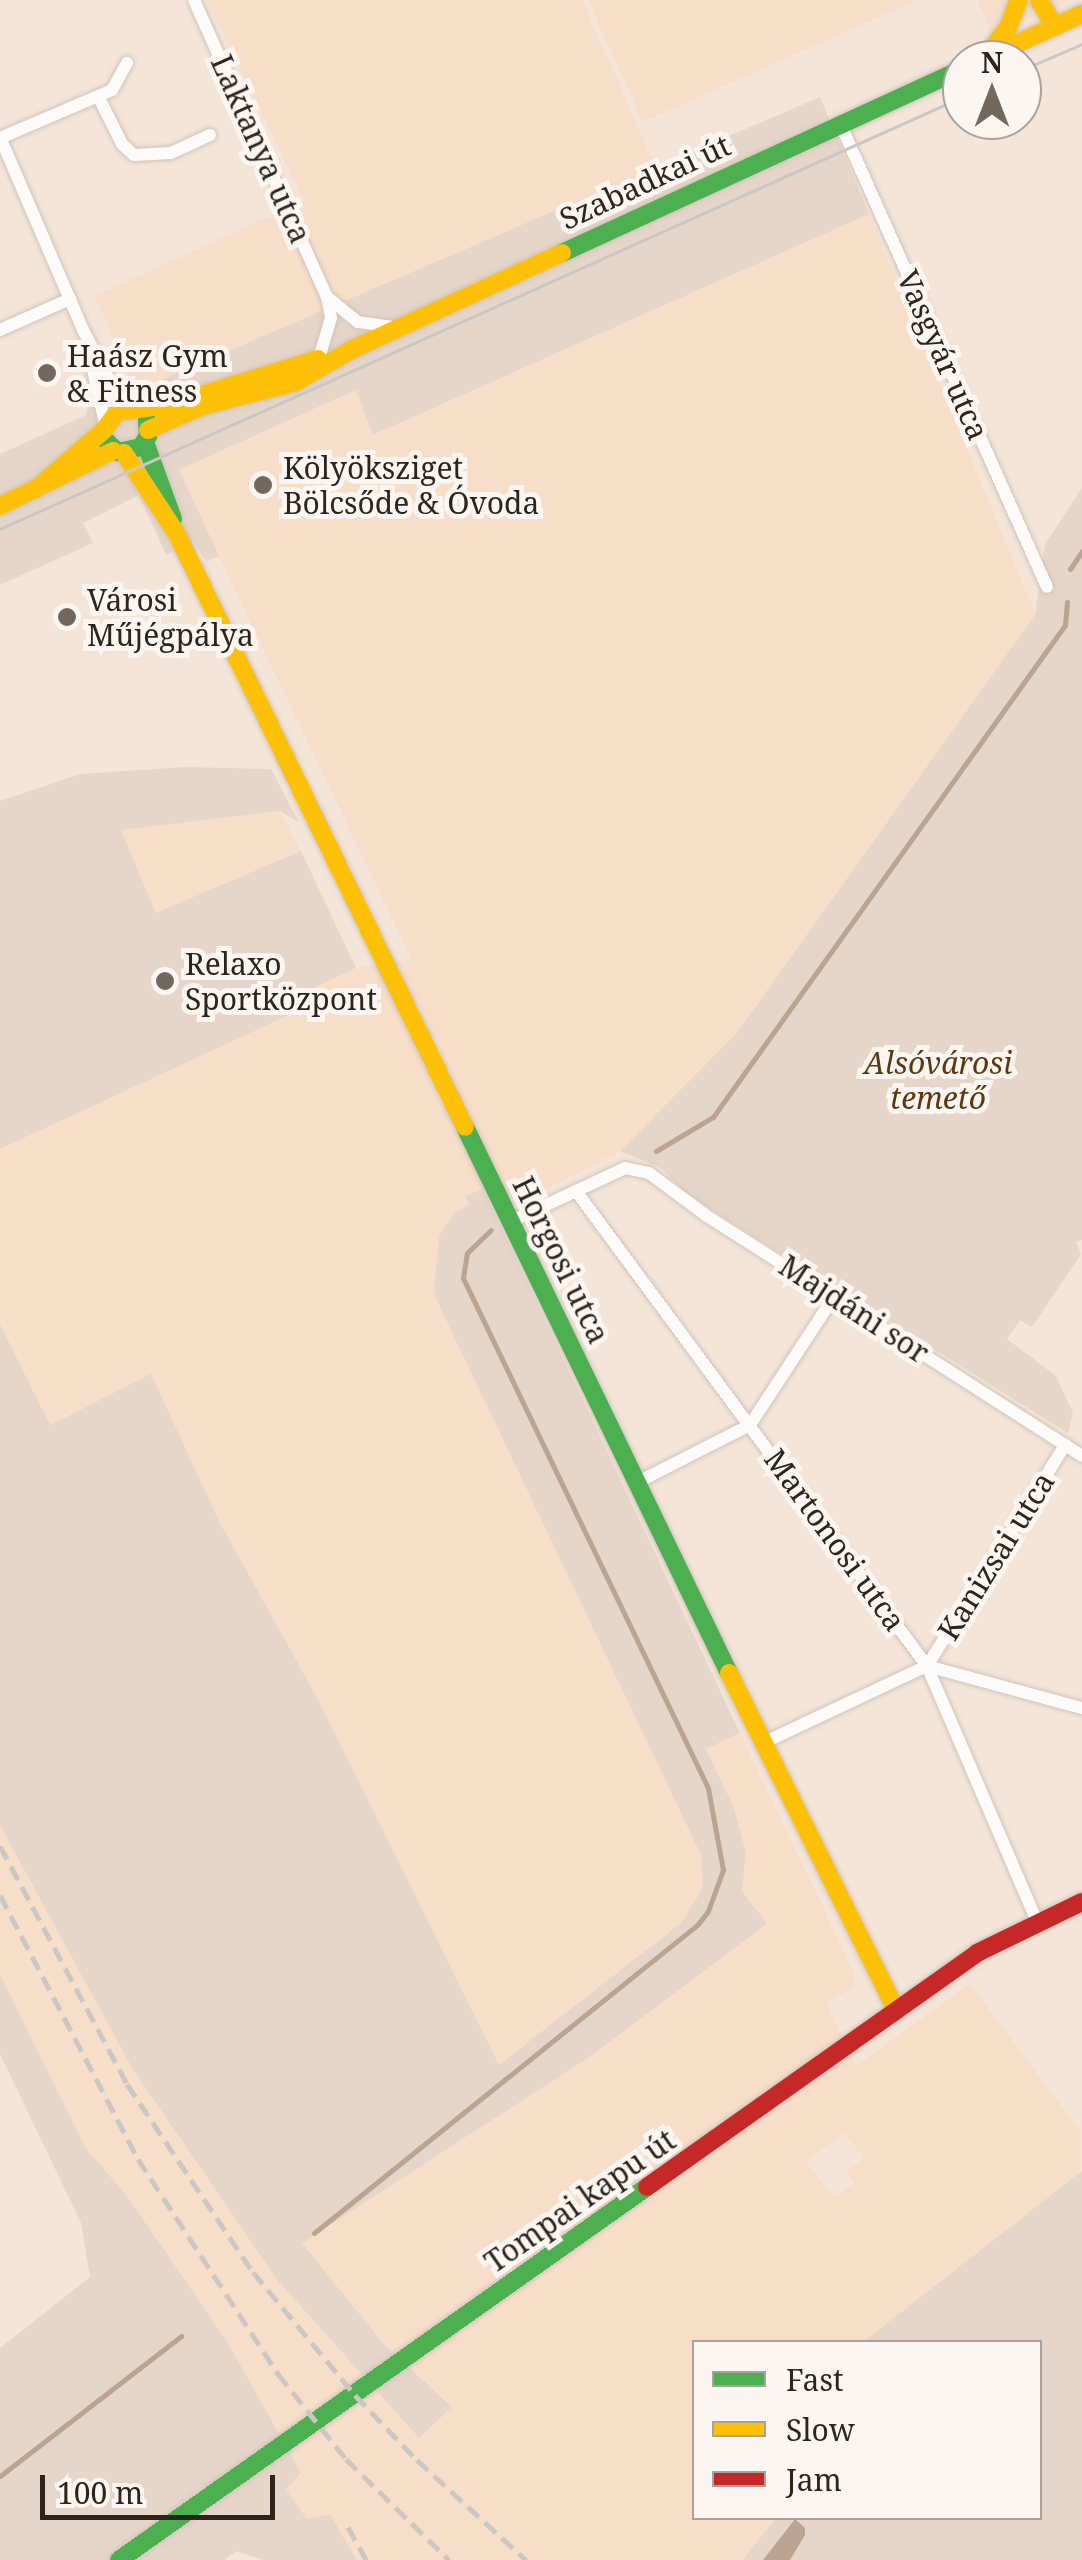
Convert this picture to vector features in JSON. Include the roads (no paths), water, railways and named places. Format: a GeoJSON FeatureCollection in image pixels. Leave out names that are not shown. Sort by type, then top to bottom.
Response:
{"type":"FeatureCollection","features":[{"type":"Feature","properties":{"kind":"street","name":"Laktanya utca"},"geometry":{"type":"LineString","coordinates":[[194,0],[328,297]]}},
{"type":"Feature","properties":{"kind":"street"},"geometry":{"type":"LineString","coordinates":[[998,40],[1008,28],[1019,0]]}},
{"type":"Feature","properties":{"kind":"street"},"geometry":{"type":"LineString","coordinates":[[1039,0],[1055,27]]}},
{"type":"Feature","properties":{"kind":"street"},"geometry":{"type":"LineString","coordinates":[[1052,0],[1055,27]]}},
{"type":"Feature","properties":{"kind":"street"},"geometry":{"type":"LineString","coordinates":[[1026,40],[1082,14]]}},
{"type":"Feature","properties":{"kind":"street"},"geometry":{"type":"LineString","coordinates":[[127,63],[112,90],[0,138],[83,330],[114,389],[135,411],[147,436]]}},
{"type":"Feature","properties":{"kind":"street","name":"Szabadkai út"},"geometry":{"type":"LineString","coordinates":[[36,489],[117,412],[135,411],[353,348],[942,77]]}},
{"type":"Feature","properties":{"kind":"street"},"geometry":{"type":"LineString","coordinates":[[98,96],[122,144],[134,155],[171,152],[210,135]]}},
{"type":"Feature","properties":{"kind":"street","name":"Vasgyár utca"},"geometry":{"type":"LineString","coordinates":[[840,123],[1047,586]]}},
{"type":"Feature","properties":{"kind":"street"},"geometry":{"type":"LineString","coordinates":[[328,297],[358,322],[399,328]]}},
{"type":"Feature","properties":{"kind":"street"},"geometry":{"type":"LineString","coordinates":[[319,358],[331,318],[328,297]]}},
{"type":"Feature","properties":{"kind":"street"},"geometry":{"type":"LineString","coordinates":[[0,330],[70,299]]}},
{"type":"Feature","properties":{"kind":"street"},"geometry":{"type":"LineString","coordinates":[[83,330],[104,427],[118,452]]}},
{"type":"Feature","properties":{"kind":"street","name":"Szabadkai út"},"geometry":{"type":"LineString","coordinates":[[0,506],[118,452],[203,406],[296,382],[353,348]]}},
{"type":"Feature","properties":{"kind":"street","name":"Horgosi utca"},"geometry":{"type":"LineString","coordinates":[[147,436],[177,534],[762,1743],[896,2009]]}},
{"type":"Feature","properties":{"kind":"street","name":"Horgosi utca"},"geometry":{"type":"LineString","coordinates":[[118,452],[177,534]]}},
{"type":"Feature","properties":{"kind":"street","name":"Majdáni sor"},"geometry":{"type":"LineString","coordinates":[[576,1191],[625,1168],[649,1173],[707,1216],[1082,1456]]}},
{"type":"Feature","properties":{"kind":"street"},"geometry":{"type":"LineString","coordinates":[[512,1221],[576,1191]]}},
{"type":"Feature","properties":{"kind":"street","name":"Martonosi utca"},"geometry":{"type":"LineString","coordinates":[[576,1191],[927,1666],[1036,1922]]}},
{"type":"Feature","properties":{"kind":"street"},"geometry":{"type":"LineString","coordinates":[[638,1482],[750,1425],[834,1296]]}},
{"type":"Feature","properties":{"kind":"street","name":"Kanizsai utca"},"geometry":{"type":"LineString","coordinates":[[762,1743],[927,1666],[1065,1445]]}},
{"type":"Feature","properties":{"kind":"street"},"geometry":{"type":"LineString","coordinates":[[927,1666],[1082,1708]]}},
{"type":"Feature","properties":{"kind":"street","name":"Tompai kapu út"},"geometry":{"type":"LineString","coordinates":[[119,2560],[977,1952],[1082,1902]]}},
{"type":"Feature","properties":{"kind":"waterway"},"geometry":{"type":"LineString","coordinates":[[1070,569],[1082,551]]}},
{"type":"Feature","properties":{"kind":"waterway"},"geometry":{"type":"LineString","coordinates":[[656,1151],[713,1117],[1065,625],[1067,602]]}},
{"type":"Feature","properties":{"kind":"waterway"},"geometry":{"type":"LineString","coordinates":[[314,2233],[698,1924],[708,1911],[723,1870],[708,1788],[463,1278],[467,1253],[491,1230]]}},
{"type":"Feature","properties":{"kind":"waterway"},"geometry":{"type":"LineString","coordinates":[[0,2476],[181,2336]]}},
{"type":"Feature","properties":{"kind":"tram line"},"geometry":{"type":"LineString","coordinates":[[1042,61],[1082,44]]}},
{"type":"Feature","properties":{"kind":"tram line"},"geometry":{"type":"LineString","coordinates":[[0,529],[942,106]]}},
{"type":"Feature","properties":{"kind":"railway"},"geometry":{"type":"LineString","coordinates":[[0,1846],[127,2084],[253,2272],[355,2395],[417,2460],[526,2560]]}},
{"type":"Feature","properties":{"kind":"railway"},"geometry":{"type":"LineString","coordinates":[[0,1895],[138,2159],[278,2374],[346,2459],[449,2560]]}},
{"type":"Feature","properties":{"kind":"railway"},"geometry":{"type":"LineString","coordinates":[[348,2527],[366,2560]]}},
{"type":"Feature","properties":{"kind":"place","name":"Haász Gym & Fitness"},"geometry":{"type":"Point","coordinates":[47,373]}},
{"type":"Feature","properties":{"kind":"place","name":"Kölyöksziget Bölcsőde & Óvoda"},"geometry":{"type":"Point","coordinates":[263,485]}},
{"type":"Feature","properties":{"kind":"place","name":"Városi Műjégpálya"},"geometry":{"type":"Point","coordinates":[67,617]}},
{"type":"Feature","properties":{"kind":"place","name":"Relaxo Sportközpont"},"geometry":{"type":"Point","coordinates":[165,981]}},
{"type":"Feature","properties":{"kind":"park label","name":"Alsóvárosi temető"},"geometry":{"type":"Point","coordinates":[938,1080]}}]}
